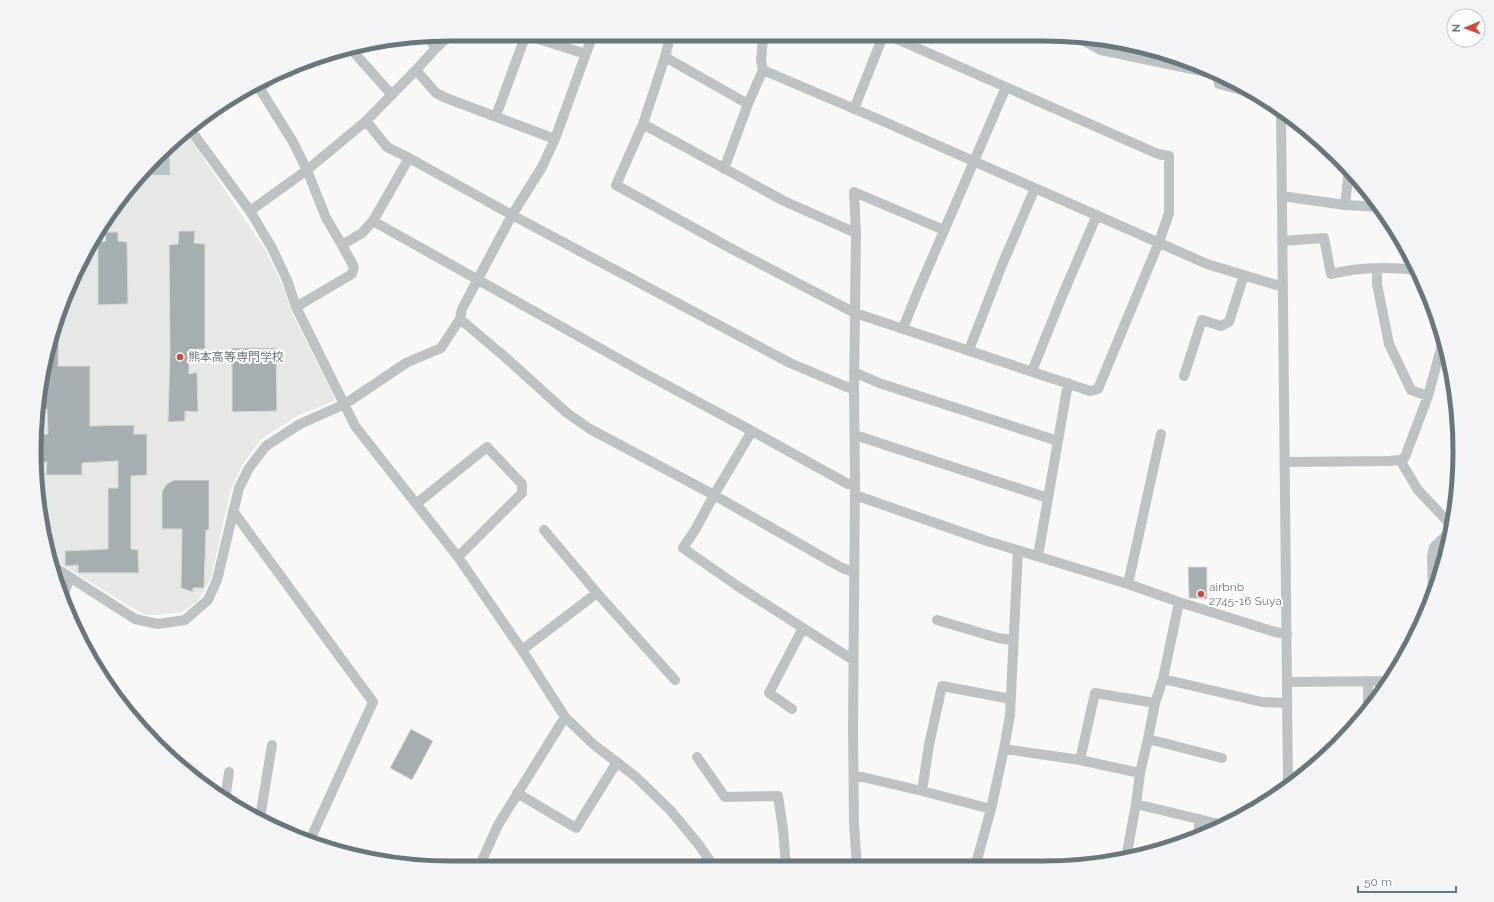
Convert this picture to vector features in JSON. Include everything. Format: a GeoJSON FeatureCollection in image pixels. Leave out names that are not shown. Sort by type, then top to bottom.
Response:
{"type":"FeatureCollection","features":[{"type":"Feature","properties":{"kind":"street"},"geometry":{"type":"LineString","coordinates":[[250,211],[307,170],[366,121],[443,41]]}},
{"type":"Feature","properties":{"kind":"street"},"geometry":{"type":"LineString","coordinates":[[496,116],[524,41]]}},
{"type":"Feature","properties":{"kind":"street"},"geometry":{"type":"LineString","coordinates":[[545,41],[586,54]]}},
{"type":"Feature","properties":{"kind":"street"},"geometry":{"type":"LineString","coordinates":[[59,571],[135,619],[158,624],[185,620],[208,600],[217,580],[239,488],[249,468],[266,446],[300,424],[344,404],[406,363],[440,348],[460,319],[462,309],[512,215],[542,167],[555,139],[591,41]]}},
{"type":"Feature","properties":{"kind":"street"},"geometry":{"type":"LineString","coordinates":[[669,41],[643,124],[616,185],[732,249],[855,313],[1090,391],[1098,389],[1159,242],[1169,213],[1169,156],[1158,154],[902,41]]}},
{"type":"Feature","properties":{"kind":"street"},"geometry":{"type":"LineString","coordinates":[[724,169],[748,104],[763,70],[761,60],[763,41]]}},
{"type":"Feature","properties":{"kind":"street"},"geometry":{"type":"LineString","coordinates":[[854,109],[881,41]]}},
{"type":"Feature","properties":{"kind":"street"},"geometry":{"type":"LineString","coordinates":[[431,42],[436,48]]}},
{"type":"Feature","properties":{"kind":"street"},"geometry":{"type":"LineString","coordinates":[[1090,44],[1101,50],[1191,69]]}},
{"type":"Feature","properties":{"kind":"street"},"geometry":{"type":"LineString","coordinates":[[354,53],[392,95]]}},
{"type":"Feature","properties":{"kind":"street"},"geometry":{"type":"LineString","coordinates":[[665,57],[748,104]]}},
{"type":"Feature","properties":{"kind":"street"},"geometry":{"type":"LineString","coordinates":[[416,70],[436,93],[441,96],[555,139]]}},
{"type":"Feature","properties":{"kind":"street"},"geometry":{"type":"LineString","coordinates":[[763,70],[1207,264],[1283,287]]}},
{"type":"Feature","properties":{"kind":"street"},"geometry":{"type":"LineString","coordinates":[[1219,81],[1219,84],[1232,88]]}},
{"type":"Feature","properties":{"kind":"street"},"geometry":{"type":"LineString","coordinates":[[903,328],[1006,86]]}},
{"type":"Feature","properties":{"kind":"street"},"geometry":{"type":"LineString","coordinates":[[261,88],[260,89],[307,170],[326,218],[354,267],[352,274],[296,307]]}},
{"type":"Feature","properties":{"kind":"street"},"geometry":{"type":"LineString","coordinates":[[1281,117],[1288,780]]}},
{"type":"Feature","properties":{"kind":"street"},"geometry":{"type":"LineString","coordinates":[[366,121],[387,147],[790,363],[854,390]]}},
{"type":"Feature","properties":{"kind":"street"},"geometry":{"type":"LineString","coordinates":[[643,124],[784,201],[856,233]]}},
{"type":"Feature","properties":{"kind":"street"},"geometry":{"type":"LineString","coordinates":[[192,134],[250,211],[272,248],[287,280],[296,307],[355,426],[458,556],[522,650],[565,717],[592,744],[636,777],[671,811],[699,845],[710,861]]}},
{"type":"Feature","properties":{"kind":"street"},"geometry":{"type":"LineString","coordinates":[[342,245],[362,233],[373,221],[409,158]]}},
{"type":"Feature","properties":{"kind":"street"},"geometry":{"type":"LineString","coordinates":[[1345,205],[1348,178]]}},
{"type":"Feature","properties":{"kind":"street"},"geometry":{"type":"LineString","coordinates":[[969,350],[1002,264],[1035,188]]}},
{"type":"Feature","properties":{"kind":"street"},"geometry":{"type":"LineString","coordinates":[[857,861],[854,824],[853,660],[856,233],[854,192],[944,230]]}},
{"type":"Feature","properties":{"kind":"street"},"geometry":{"type":"LineString","coordinates":[[1282,196],[1345,205],[1372,207]]}},
{"type":"Feature","properties":{"kind":"street"},"geometry":{"type":"LineString","coordinates":[[1032,371],[1097,215]]}},
{"type":"Feature","properties":{"kind":"street"},"geometry":{"type":"LineString","coordinates":[[373,221],[478,281],[848,484],[855,490],[984,540],[1128,584],[1179,602],[1275,632],[1287,634]]}},
{"type":"Feature","properties":{"kind":"street"},"geometry":{"type":"LineString","coordinates":[[1282,241],[1324,238],[1331,274],[1343,271],[1377,269],[1411,270]]}},
{"type":"Feature","properties":{"kind":"street"},"geometry":{"type":"LineString","coordinates":[[1377,269],[1377,284],[1389,344],[1411,390],[1428,396]]}},
{"type":"Feature","properties":{"kind":"street"},"geometry":{"type":"LineString","coordinates":[[1184,376],[1202,320],[1221,326],[1229,322],[1244,276]]}},
{"type":"Feature","properties":{"kind":"street"},"geometry":{"type":"LineString","coordinates":[[460,319],[568,413],[590,429],[714,495],[842,568],[854,572]]}},
{"type":"Feature","properties":{"kind":"street"},"geometry":{"type":"LineString","coordinates":[[1285,462],[1389,461],[1400,460],[1405,457],[1428,396],[1440,351]]}},
{"type":"Feature","properties":{"kind":"street"},"geometry":{"type":"LineString","coordinates":[[854,372],[886,385],[1058,441]]}},
{"type":"Feature","properties":{"kind":"street"},"geometry":{"type":"LineString","coordinates":[[1038,556],[1068,383]]}},
{"type":"Feature","properties":{"kind":"street"},"geometry":{"type":"LineString","coordinates":[[752,431],[683,548],[736,585],[853,660]]}},
{"type":"Feature","properties":{"kind":"street"},"geometry":{"type":"LineString","coordinates":[[1128,584],[1161,434]]}},
{"type":"Feature","properties":{"kind":"street"},"geometry":{"type":"LineString","coordinates":[[855,435],[1048,498]]}},
{"type":"Feature","properties":{"kind":"street"},"geometry":{"type":"LineString","coordinates":[[416,504],[487,447],[522,484],[522,494],[458,556]]}},
{"type":"Feature","properties":{"kind":"street"},"geometry":{"type":"LineString","coordinates":[[1400,460],[1418,490],[1447,521]]}},
{"type":"Feature","properties":{"kind":"street"},"geometry":{"type":"LineString","coordinates":[[233,511],[373,702],[312,836]]}},
{"type":"Feature","properties":{"kind":"street"},"geometry":{"type":"LineString","coordinates":[[544,530],[597,593],[675,680]]}},
{"type":"Feature","properties":{"kind":"street"},"geometry":{"type":"LineString","coordinates":[[1433,578],[1432,556],[1434,547],[1443,538]]}},
{"type":"Feature","properties":{"kind":"street"},"geometry":{"type":"LineString","coordinates":[[977,861],[991,809],[1004,749],[1011,698],[1018,550]]}},
{"type":"Feature","properties":{"kind":"street"},"geometry":{"type":"LineString","coordinates":[[65,590],[70,578]]}},
{"type":"Feature","properties":{"kind":"street"},"geometry":{"type":"LineString","coordinates":[[522,650],[597,593]]}},
{"type":"Feature","properties":{"kind":"street"},"geometry":{"type":"LineString","coordinates":[[1127,852],[1140,773],[1155,704],[1163,678],[1179,602]]}},
{"type":"Feature","properties":{"kind":"street"},"geometry":{"type":"LineString","coordinates":[[937,620],[998,638],[1013,640]]}},
{"type":"Feature","properties":{"kind":"street"},"geometry":{"type":"LineString","coordinates":[[792,709],[769,692],[803,628]]}},
{"type":"Feature","properties":{"kind":"street"},"geometry":{"type":"LineString","coordinates":[[1163,678],[1262,702],[1287,703]]}},
{"type":"Feature","properties":{"kind":"street"},"geometry":{"type":"LineString","coordinates":[[1368,681],[1368,701]]}},
{"type":"Feature","properties":{"kind":"street"},"geometry":{"type":"LineString","coordinates":[[1287,682],[1383,681]]}},
{"type":"Feature","properties":{"kind":"street"},"geometry":{"type":"LineString","coordinates":[[922,791],[929,745],[942,686],[1011,698]]}},
{"type":"Feature","properties":{"kind":"street"},"geometry":{"type":"LineString","coordinates":[[1080,760],[1096,693],[1155,704]]}},
{"type":"Feature","properties":{"kind":"street"},"geometry":{"type":"LineString","coordinates":[[482,861],[498,825],[565,717]]}},
{"type":"Feature","properties":{"kind":"street"},"geometry":{"type":"LineString","coordinates":[[1148,739],[1222,758]]}},
{"type":"Feature","properties":{"kind":"street"},"geometry":{"type":"LineString","coordinates":[[261,814],[272,745]]}},
{"type":"Feature","properties":{"kind":"street"},"geometry":{"type":"LineString","coordinates":[[1004,749],[1080,760],[1140,773]]}},
{"type":"Feature","properties":{"kind":"street"},"geometry":{"type":"LineString","coordinates":[[697,757],[725,797],[778,796],[784,829],[786,861]]}},
{"type":"Feature","properties":{"kind":"street"},"geometry":{"type":"LineString","coordinates":[[517,793],[576,828],[617,762]]}},
{"type":"Feature","properties":{"kind":"street"},"geometry":{"type":"LineString","coordinates":[[226,794],[229,772]]}},
{"type":"Feature","properties":{"kind":"street"},"geometry":{"type":"LineString","coordinates":[[854,775],[991,809]]}},
{"type":"Feature","properties":{"kind":"street"},"geometry":{"type":"LineString","coordinates":[[1136,804],[1215,823]]}},
{"type":"Feature","properties":{"kind":"street"},"geometry":{"type":"LineString","coordinates":[[1199,820],[1199,830]]}},
{"type":"Feature","properties":{"kind":"shaded area","name":"熊本高等専門学校"},"geometry":{"type":"Polygon","coordinates":[[[189,136],[266,251],[284,289],[292,313],[334,396],[334,401],[297,416],[261,439],[241,467],[230,492],[211,578],[197,602],[182,612],[158,615],[143,614],[56,561],[49,531],[42,478],[42,424],[49,371],[55,345],[72,294],[83,270],[110,223],[126,201],[161,161],[189,136]]]}},
{"type":"Feature","properties":{"kind":"shaded area"},"geometry":{"type":"Polygon","coordinates":[[[169,154],[170,175],[148,175],[169,154]]]}},
{"type":"Feature","properties":{"kind":"building"},"geometry":{"type":"Polygon","coordinates":[[[179,231],[195,231],[194,243],[205,244],[205,349],[189,350],[189,374],[197,372],[198,412],[185,411],[185,421],[168,422],[170,350],[169,245],[178,244],[179,231]]]}},
{"type":"Feature","properties":{"kind":"building"},"geometry":{"type":"Polygon","coordinates":[[[105,232],[118,232],[118,241],[127,242],[128,304],[98,305],[98,243],[106,241],[105,232]]]}},
{"type":"Feature","properties":{"kind":"building"},"geometry":{"type":"Polygon","coordinates":[[[59,333],[58,366],[90,366],[90,426],[134,425],[134,434],[147,434],[147,475],[131,476],[131,549],[138,550],[139,573],[78,573],[78,565],[65,566],[65,551],[108,549],[108,488],[118,488],[118,461],[82,463],[82,475],[46,475],[47,462],[41,463],[41,451],[42,434],[48,434],[47,409],[44,409],[49,371],[59,333]]]}},
{"type":"Feature","properties":{"kind":"building"},"geometry":{"type":"Polygon","coordinates":[[[232,348],[276,348],[277,411],[232,412],[232,348]]]}},
{"type":"Feature","properties":{"kind":"building"},"geometry":{"type":"Polygon","coordinates":[[[174,480],[209,480],[209,530],[206,530],[204,588],[193,588],[193,592],[181,588],[182,529],[162,529],[162,491],[167,484],[174,480]]]}},
{"type":"Feature","properties":{"kind":"building"},"geometry":{"type":"Polygon","coordinates":[[[1188,567],[1207,567],[1207,599],[1189,598],[1188,567]]]}},
{"type":"Feature","properties":{"kind":"building"},"geometry":{"type":"Polygon","coordinates":[[[411,729],[433,741],[412,780],[390,768],[411,729]]]}},
{"type":"Feature","properties":{"kind":"place","name":"熊本高等専門学校"},"geometry":{"type":"Point","coordinates":[180,357]}},
{"type":"Feature","properties":{"kind":"place","name":"airbnb 2745-16 Suya"},"geometry":{"type":"Point","coordinates":[1201,594]}}]}
